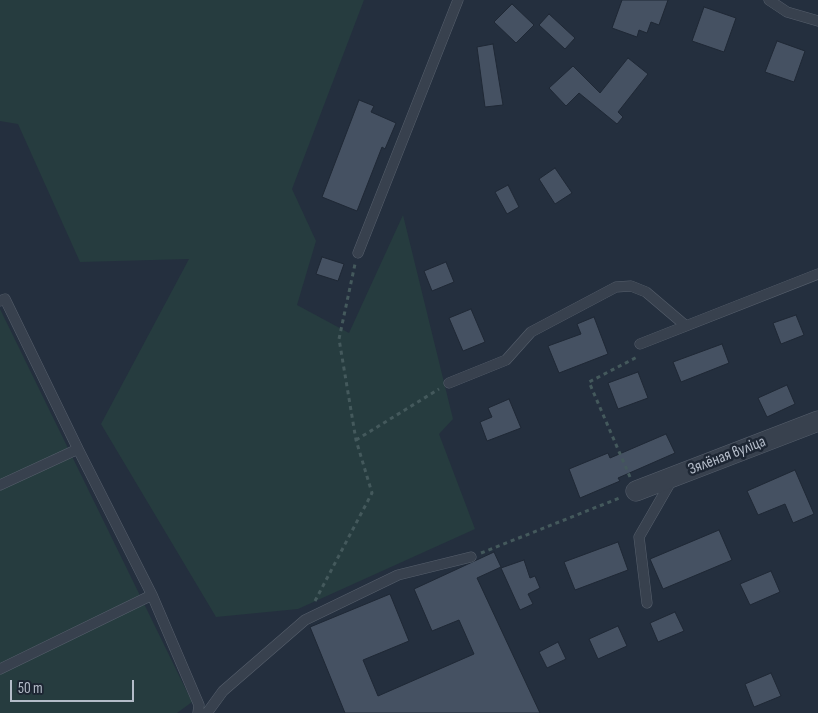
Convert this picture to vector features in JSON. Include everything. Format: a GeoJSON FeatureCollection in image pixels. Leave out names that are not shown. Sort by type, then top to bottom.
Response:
{"type":"FeatureCollection","features":[{"type":"Feature","properties":{"kind":"street","name":"Зялёная вуліца"},"geometry":{"type":"LineString","coordinates":[[636,491],[818,421]]}},
{"type":"Feature","properties":{"kind":"lane"},"geometry":{"type":"LineString","coordinates":[[358,253],[458,0]]}},
{"type":"Feature","properties":{"kind":"lane"},"geometry":{"type":"LineString","coordinates":[[769,0],[788,12],[818,21]]}},
{"type":"Feature","properties":{"kind":"lane"},"geometry":{"type":"LineString","coordinates":[[640,344],[818,274]]}},
{"type":"Feature","properties":{"kind":"lane"},"geometry":{"type":"LineString","coordinates":[[449,383],[506,360],[531,332],[616,287],[631,286],[646,292],[686,326]]}},
{"type":"Feature","properties":{"kind":"lane"},"geometry":{"type":"LineString","coordinates":[[2,296],[152,595],[199,705],[198,713]]}},
{"type":"Feature","properties":{"kind":"lane"},"geometry":{"type":"LineString","coordinates":[[0,485],[78,448]]}},
{"type":"Feature","properties":{"kind":"lane"},"geometry":{"type":"LineString","coordinates":[[647,603],[639,537],[674,476]]}},
{"type":"Feature","properties":{"kind":"lane"},"geometry":{"type":"LineString","coordinates":[[207,713],[223,691],[305,620],[398,575],[471,557]]}},
{"type":"Feature","properties":{"kind":"lane"},"geometry":{"type":"LineString","coordinates":[[0,669],[152,595]]}},
{"type":"Feature","properties":{"kind":"path"},"geometry":{"type":"LineString","coordinates":[[305,620],[372,493],[356,440],[339,339],[358,253]]}},
{"type":"Feature","properties":{"kind":"path"},"geometry":{"type":"LineString","coordinates":[[471,557],[636,491],[589,382],[639,357],[640,344]]}},
{"type":"Feature","properties":{"kind":"path"},"geometry":{"type":"LineString","coordinates":[[356,440],[449,383]]}},
{"type":"Feature","properties":{"kind":"green space"},"geometry":{"type":"Polygon","coordinates":[[[0,0],[364,0],[292,189],[316,241],[297,305],[349,333],[403,215],[453,419],[439,434],[475,529],[298,609],[216,617],[101,424],[189,259],[80,262],[18,124],[0,121],[0,0]]]}},
{"type":"Feature","properties":{"kind":"green space"},"geometry":{"type":"Polygon","coordinates":[[[0,309],[192,702],[177,713],[0,713],[0,309]]]}},
{"type":"Feature","properties":{"kind":"building"},"geometry":{"type":"Polygon","coordinates":[[[622,0],[668,0],[659,25],[651,22],[647,33],[639,30],[637,37],[612,28],[622,0]]]}},
{"type":"Feature","properties":{"kind":"building"},"geometry":{"type":"Polygon","coordinates":[[[512,4],[534,25],[516,43],[494,22],[512,4]]]}},
{"type":"Feature","properties":{"kind":"building"},"geometry":{"type":"Polygon","coordinates":[[[704,7],[736,18],[724,52],[692,41],[704,7]]]}},
{"type":"Feature","properties":{"kind":"building"},"geometry":{"type":"Polygon","coordinates":[[[549,14],[575,38],[565,49],[539,25],[549,14]]]}},
{"type":"Feature","properties":{"kind":"building"},"geometry":{"type":"Polygon","coordinates":[[[777,41],[805,51],[794,82],[765,72],[777,41]]]}},
{"type":"Feature","properties":{"kind":"building"},"geometry":{"type":"Polygon","coordinates":[[[493,44],[503,105],[485,107],[477,47],[493,44]]]}},
{"type":"Feature","properties":{"kind":"building"},"geometry":{"type":"Polygon","coordinates":[[[628,58],[648,74],[618,112],[623,117],[617,124],[579,93],[566,106],[549,88],[573,66],[600,93],[628,58]]]}},
{"type":"Feature","properties":{"kind":"building"},"geometry":{"type":"Polygon","coordinates":[[[359,100],[374,106],[371,112],[396,123],[385,149],[382,147],[357,211],[322,197],[359,100]]]}},
{"type":"Feature","properties":{"kind":"building"},"geometry":{"type":"Polygon","coordinates":[[[555,168],[572,193],[555,204],[539,179],[555,168]]]}},
{"type":"Feature","properties":{"kind":"building"},"geometry":{"type":"Polygon","coordinates":[[[508,185],[519,207],[507,214],[495,192],[508,185]]]}},
{"type":"Feature","properties":{"kind":"building"},"geometry":{"type":"Polygon","coordinates":[[[322,257],[344,264],[338,281],[316,274],[322,257]]]}},
{"type":"Feature","properties":{"kind":"building"},"geometry":{"type":"Polygon","coordinates":[[[446,262],[454,282],[432,291],[424,271],[446,262]]]}},
{"type":"Feature","properties":{"kind":"building"},"geometry":{"type":"Polygon","coordinates":[[[471,309],[485,342],[463,351],[449,318],[471,309]]]}},
{"type":"Feature","properties":{"kind":"building"},"geometry":{"type":"Polygon","coordinates":[[[796,315],[804,335],[781,344],[773,323],[796,315]]]}},
{"type":"Feature","properties":{"kind":"building"},"geometry":{"type":"Polygon","coordinates":[[[594,317],[608,354],[559,373],[548,346],[581,334],[577,324],[594,317]]]}},
{"type":"Feature","properties":{"kind":"building"},"geometry":{"type":"Polygon","coordinates":[[[722,344],[729,363],[681,382],[673,362],[722,344]]]}},
{"type":"Feature","properties":{"kind":"building"},"geometry":{"type":"Polygon","coordinates":[[[638,372],[648,398],[618,409],[608,383],[638,372]]]}},
{"type":"Feature","properties":{"kind":"building"},"geometry":{"type":"Polygon","coordinates":[[[787,385],[795,404],[767,417],[758,398],[787,385]]]}},
{"type":"Feature","properties":{"kind":"building"},"geometry":{"type":"Polygon","coordinates":[[[509,399],[521,428],[487,441],[480,422],[492,417],[488,408],[509,399]]]}},
{"type":"Feature","properties":{"kind":"building"},"geometry":{"type":"Polygon","coordinates":[[[666,434],[675,453],[618,478],[620,481],[580,498],[569,469],[608,453],[610,458],[666,434]]]}},
{"type":"Feature","properties":{"kind":"building"},"geometry":{"type":"Polygon","coordinates":[[[795,470],[814,514],[793,523],[785,504],[758,515],[747,491],[795,470]]]}},
{"type":"Feature","properties":{"kind":"building"},"geometry":{"type":"Polygon","coordinates":[[[719,530],[732,560],[663,589],[650,559],[719,530]]]}},
{"type":"Feature","properties":{"kind":"building"},"geometry":{"type":"Polygon","coordinates":[[[618,542],[628,570],[575,590],[564,562],[618,542]]]}},
{"type":"Feature","properties":{"kind":"building"},"geometry":{"type":"Polygon","coordinates":[[[494,552],[501,567],[477,578],[540,713],[345,713],[310,627],[390,594],[409,641],[363,660],[378,696],[474,654],[459,620],[432,631],[414,589],[494,552]]]}},
{"type":"Feature","properties":{"kind":"building"},"geometry":{"type":"Polygon","coordinates":[[[524,560],[530,578],[535,576],[540,588],[528,594],[533,604],[520,610],[501,568],[524,560]]]}},
{"type":"Feature","properties":{"kind":"building"},"geometry":{"type":"Polygon","coordinates":[[[771,571],[780,592],[750,605],[740,584],[771,571]]]}},
{"type":"Feature","properties":{"kind":"building"},"geometry":{"type":"Polygon","coordinates":[[[675,612],[684,631],[658,642],[650,623],[675,612]]]}},
{"type":"Feature","properties":{"kind":"building"},"geometry":{"type":"Polygon","coordinates":[[[618,626],[627,646],[598,659],[589,639],[618,626]]]}},
{"type":"Feature","properties":{"kind":"building"},"geometry":{"type":"Polygon","coordinates":[[[558,642],[566,659],[547,668],[539,652],[558,642]]]}},
{"type":"Feature","properties":{"kind":"building"},"geometry":{"type":"Polygon","coordinates":[[[771,673],[781,696],[754,707],[745,684],[771,673]]]}}]}
